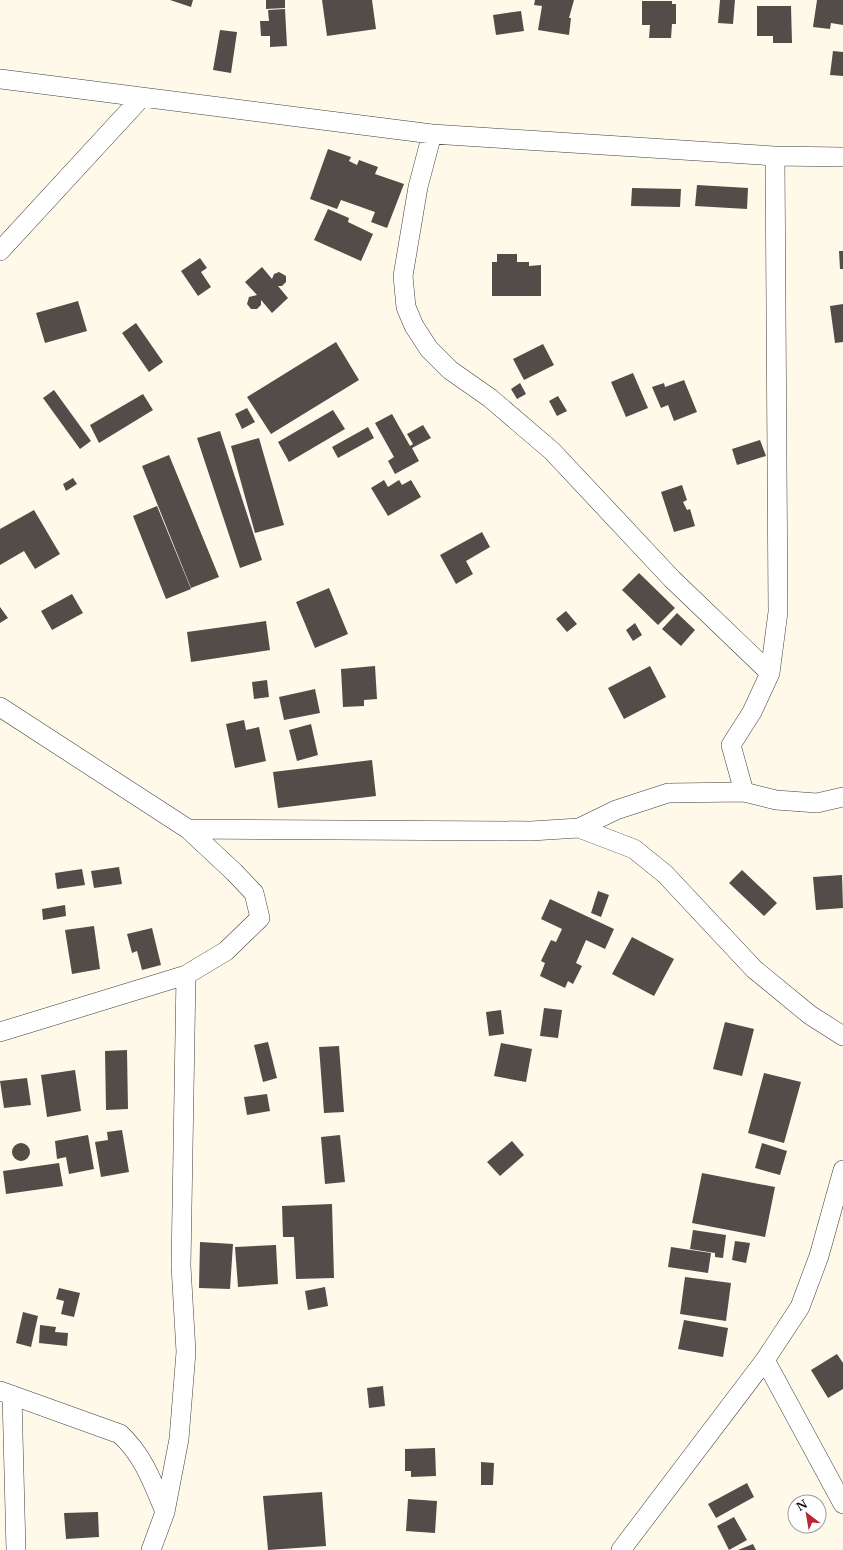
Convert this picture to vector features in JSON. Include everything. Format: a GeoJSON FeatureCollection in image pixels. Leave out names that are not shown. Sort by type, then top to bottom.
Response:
{"type":"FeatureCollection","features":[{"type":"Feature","properties":{"kind":"street"},"geometry":{"type":"LineString","coordinates":[[0,79],[432,134],[775,156],[843,157]]}},
{"type":"Feature","properties":{"kind":"street"},"geometry":{"type":"LineString","coordinates":[[0,251],[141,98]]}},
{"type":"Feature","properties":{"kind":"street"},"geometry":{"type":"LineString","coordinates":[[432,134],[418,187],[403,276],[406,308],[414,326],[429,349],[450,370],[490,398],[552,451],[672,579],[770,673]]}},
{"type":"Feature","properties":{"kind":"street"},"geometry":{"type":"LineString","coordinates":[[744,792],[732,745],[752,712],[770,673],[778,612],[775,156]]}},
{"type":"Feature","properties":{"kind":"street"},"geometry":{"type":"LineString","coordinates":[[0,707],[188,829],[234,872],[254,894],[260,918],[226,951],[186,975],[0,1032]]}},
{"type":"Feature","properties":{"kind":"street"},"geometry":{"type":"LineString","coordinates":[[188,829],[531,831],[579,828],[616,810],[668,793],[744,792],[776,800],[817,803],[843,797]]}},
{"type":"Feature","properties":{"kind":"street"},"geometry":{"type":"LineString","coordinates":[[579,828],[627,846],[640,854],[665,874],[754,968],[810,1015],[843,1036]]}},
{"type":"Feature","properties":{"kind":"street"},"geometry":{"type":"LineString","coordinates":[[151,1550],[165,1512],[179,1439],[186,1352],[181,1266],[186,975]]}},
{"type":"Feature","properties":{"kind":"street"},"geometry":{"type":"LineString","coordinates":[[621,1550],[765,1360],[800,1307],[819,1256],[843,1170]]}},
{"type":"Feature","properties":{"kind":"street"},"geometry":{"type":"LineString","coordinates":[[765,1360],[843,1504]]}},
{"type":"Feature","properties":{"kind":"street"},"geometry":{"type":"LineString","coordinates":[[16,1550],[6,1393],[120,1434],[133,1445],[144,1464],[165,1512]]}},
{"type":"Feature","properties":{"kind":"building"},"geometry":{"type":"Polygon","coordinates":[[[170,0],[193,0],[191,7],[170,0]]]}},
{"type":"Feature","properties":{"kind":"building"},"geometry":{"type":"Polygon","coordinates":[[[266,0],[285,0],[285,8],[266,9],[266,0]]]}},
{"type":"Feature","properties":{"kind":"building"},"geometry":{"type":"Polygon","coordinates":[[[322,0],[372,0],[376,29],[327,36],[322,0]]]}},
{"type":"Feature","properties":{"kind":"building"},"geometry":{"type":"Polygon","coordinates":[[[535,0],[574,0],[569,18],[571,18],[569,35],[538,30],[542,6],[534,5],[535,0]]]}},
{"type":"Feature","properties":{"kind":"building"},"geometry":{"type":"Polygon","coordinates":[[[720,0],[735,0],[733,24],[718,23],[720,0]]]}},
{"type":"Feature","properties":{"kind":"building"},"geometry":{"type":"Polygon","coordinates":[[[817,0],[843,0],[843,25],[831,23],[830,29],[813,27],[817,0]]]}},
{"type":"Feature","properties":{"kind":"building"},"geometry":{"type":"Polygon","coordinates":[[[642,1],[672,1],[672,4],[676,4],[676,24],[672,24],[671,38],[649,38],[650,25],[642,25],[642,1]]]}},
{"type":"Feature","properties":{"kind":"building"},"geometry":{"type":"Polygon","coordinates":[[[757,6],[791,6],[792,43],[773,43],[773,36],[757,36],[757,6]]]}},
{"type":"Feature","properties":{"kind":"building"},"geometry":{"type":"Polygon","coordinates":[[[285,9],[287,46],[270,47],[270,36],[261,36],[260,21],[269,21],[268,10],[285,9]]]}},
{"type":"Feature","properties":{"kind":"building"},"geometry":{"type":"Polygon","coordinates":[[[521,11],[524,31],[496,35],[493,15],[521,11]]]}},
{"type":"Feature","properties":{"kind":"building"},"geometry":{"type":"Polygon","coordinates":[[[220,30],[237,32],[231,73],[213,70],[220,30]]]}},
{"type":"Feature","properties":{"kind":"building"},"geometry":{"type":"Polygon","coordinates":[[[833,51],[843,52],[843,76],[830,75],[833,51]]]}},
{"type":"Feature","properties":{"kind":"building"},"geometry":{"type":"Polygon","coordinates":[[[328,149],[351,157],[349,161],[357,165],[359,160],[378,167],[375,174],[404,184],[387,228],[371,222],[375,212],[341,200],[337,209],[310,199],[328,149]]]}},
{"type":"Feature","properties":{"kind":"building"},"geometry":{"type":"Polygon","coordinates":[[[697,185],[748,188],[747,209],[695,206],[697,185]]]}},
{"type":"Feature","properties":{"kind":"building"},"geometry":{"type":"Polygon","coordinates":[[[632,188],[681,189],[680,207],[631,206],[632,188]]]}},
{"type":"Feature","properties":{"kind":"building"},"geometry":{"type":"Polygon","coordinates":[[[328,209],[349,218],[348,222],[373,234],[361,261],[314,240],[328,209]]]}},
{"type":"Feature","properties":{"kind":"building"},"geometry":{"type":"Polygon","coordinates":[[[839,251],[843,251],[843,269],[840,269],[839,251]]]}},
{"type":"Feature","properties":{"kind":"building"},"geometry":{"type":"Polygon","coordinates":[[[497,254],[517,254],[517,262],[529,262],[529,266],[541,265],[541,296],[492,296],[492,262],[497,262],[497,254]]]}},
{"type":"Feature","properties":{"kind":"building"},"geometry":{"type":"Polygon","coordinates":[[[200,258],[207,268],[201,272],[211,287],[198,296],[181,271],[200,258]]]}},
{"type":"Feature","properties":{"kind":"building"},"geometry":{"type":"Polygon","coordinates":[[[262,267],[272,279],[274,274],[279,272],[286,276],[286,282],[282,286],[278,286],[288,298],[272,313],[261,300],[261,305],[257,309],[251,309],[247,304],[249,297],[257,295],[245,282],[262,267]]]}},
{"type":"Feature","properties":{"kind":"building"},"geometry":{"type":"Polygon","coordinates":[[[78,301],[87,331],[45,343],[36,313],[78,301]]]}},
{"type":"Feature","properties":{"kind":"building"},"geometry":{"type":"Polygon","coordinates":[[[843,304],[843,342],[835,343],[830,306],[843,304]]]}},
{"type":"Feature","properties":{"kind":"building"},"geometry":{"type":"Polygon","coordinates":[[[136,323],[163,362],[149,372],[122,333],[136,323]]]}},
{"type":"Feature","properties":{"kind":"building"},"geometry":{"type":"Polygon","coordinates":[[[336,342],[359,380],[271,434],[247,397],[336,342]]]}},
{"type":"Feature","properties":{"kind":"building"},"geometry":{"type":"Polygon","coordinates":[[[543,344],[554,365],[524,380],[513,359],[543,344]]]}},
{"type":"Feature","properties":{"kind":"building"},"geometry":{"type":"Polygon","coordinates":[[[633,373],[648,408],[626,417],[611,382],[633,373]]]}},
{"type":"Feature","properties":{"kind":"building"},"geometry":{"type":"Polygon","coordinates":[[[684,380],[697,412],[674,421],[668,405],[661,408],[652,387],[664,383],[665,387],[684,380]]]}},
{"type":"Feature","properties":{"kind":"building"},"geometry":{"type":"Polygon","coordinates":[[[520,383],[526,394],[517,399],[511,389],[520,383]]]}},
{"type":"Feature","properties":{"kind":"building"},"geometry":{"type":"Polygon","coordinates":[[[54,390],[91,441],[80,449],[43,398],[54,390]]]}},
{"type":"Feature","properties":{"kind":"building"},"geometry":{"type":"Polygon","coordinates":[[[143,394],[153,410],[99,443],[90,425],[143,394]]]}},
{"type":"Feature","properties":{"kind":"building"},"geometry":{"type":"Polygon","coordinates":[[[558,396],[567,411],[557,416],[549,401],[558,396]]]}},
{"type":"Feature","properties":{"kind":"building"},"geometry":{"type":"Polygon","coordinates":[[[247,408],[255,422],[242,429],[235,414],[247,408]]]}},
{"type":"Feature","properties":{"kind":"building"},"geometry":{"type":"Polygon","coordinates":[[[333,410],[345,429],[289,462],[278,442],[333,410]]]}},
{"type":"Feature","properties":{"kind":"building"},"geometry":{"type":"Polygon","coordinates":[[[392,414],[410,446],[413,444],[407,434],[423,425],[431,438],[412,448],[419,461],[395,474],[388,461],[394,457],[375,423],[392,414]]]}},
{"type":"Feature","properties":{"kind":"building"},"geometry":{"type":"Polygon","coordinates":[[[368,427],[374,438],[338,458],[332,447],[368,427]]]}},
{"type":"Feature","properties":{"kind":"building"},"geometry":{"type":"Polygon","coordinates":[[[220,431],[262,560],[240,568],[197,438],[220,431]]]}},
{"type":"Feature","properties":{"kind":"building"},"geometry":{"type":"Polygon","coordinates":[[[259,438],[284,525],[255,533],[231,446],[259,438]]]}},
{"type":"Feature","properties":{"kind":"building"},"geometry":{"type":"Polygon","coordinates":[[[760,440],[766,456],[737,465],[732,449],[760,440]]]}},
{"type":"Feature","properties":{"kind":"building"},"geometry":{"type":"Polygon","coordinates":[[[169,455],[219,577],[191,588],[142,466],[169,455]]]}},
{"type":"Feature","properties":{"kind":"building"},"geometry":{"type":"Polygon","coordinates":[[[73,478],[77,484],[66,491],[63,484],[73,478]]]}},
{"type":"Feature","properties":{"kind":"building"},"geometry":{"type":"Polygon","coordinates":[[[384,480],[388,487],[399,480],[402,485],[411,480],[421,497],[388,516],[371,488],[384,480]]]}},
{"type":"Feature","properties":{"kind":"building"},"geometry":{"type":"Polygon","coordinates":[[[682,485],[687,500],[683,502],[687,510],[690,509],[695,526],[674,532],[661,492],[682,485]]]}},
{"type":"Feature","properties":{"kind":"building"},"geometry":{"type":"Polygon","coordinates":[[[157,506],[191,589],[166,599],[133,516],[157,506]]]}},
{"type":"Feature","properties":{"kind":"building"},"geometry":{"type":"Polygon","coordinates":[[[34,510],[60,554],[35,569],[24,551],[0,565],[0,529],[34,510]]]}},
{"type":"Feature","properties":{"kind":"building"},"geometry":{"type":"Polygon","coordinates":[[[482,532],[490,547],[466,561],[473,574],[456,584],[440,555],[482,532]]]}},
{"type":"Feature","properties":{"kind":"building"},"geometry":{"type":"Polygon","coordinates":[[[639,573],[675,608],[658,625],[622,590],[639,573]]]}},
{"type":"Feature","properties":{"kind":"building"},"geometry":{"type":"Polygon","coordinates":[[[329,588],[348,634],[315,648],[296,602],[329,588]]]}},
{"type":"Feature","properties":{"kind":"building"},"geometry":{"type":"Polygon","coordinates":[[[72,594],[83,613],[52,630],[41,611],[72,594]]]}},
{"type":"Feature","properties":{"kind":"building"},"geometry":{"type":"Polygon","coordinates":[[[0,607],[8,618],[0,623],[0,607]]]}},
{"type":"Feature","properties":{"kind":"building"},"geometry":{"type":"Polygon","coordinates":[[[566,611],[577,624],[567,632],[556,619],[566,611]]]}},
{"type":"Feature","properties":{"kind":"building"},"geometry":{"type":"Polygon","coordinates":[[[677,613],[695,630],[681,646],[662,629],[677,613]]]}},
{"type":"Feature","properties":{"kind":"building"},"geometry":{"type":"Polygon","coordinates":[[[266,621],[270,650],[191,662],[187,632],[266,621]]]}},
{"type":"Feature","properties":{"kind":"building"},"geometry":{"type":"Polygon","coordinates":[[[635,623],[642,635],[633,641],[626,630],[635,623]]]}},
{"type":"Feature","properties":{"kind":"building"},"geometry":{"type":"Polygon","coordinates":[[[375,666],[377,699],[364,700],[364,706],[343,707],[341,669],[375,666]]]}},
{"type":"Feature","properties":{"kind":"building"},"geometry":{"type":"Polygon","coordinates":[[[650,666],[666,697],[624,719],[608,688],[650,666]]]}},
{"type":"Feature","properties":{"kind":"building"},"geometry":{"type":"Polygon","coordinates":[[[267,680],[269,697],[254,699],[252,682],[267,680]]]}},
{"type":"Feature","properties":{"kind":"building"},"geometry":{"type":"Polygon","coordinates":[[[315,689],[320,713],[284,720],[279,697],[315,689]]]}},
{"type":"Feature","properties":{"kind":"building"},"geometry":{"type":"Polygon","coordinates":[[[244,720],[246,730],[259,727],[266,761],[235,768],[226,724],[244,720]]]}},
{"type":"Feature","properties":{"kind":"building"},"geometry":{"type":"Polygon","coordinates":[[[311,724],[318,755],[297,761],[289,730],[311,724]]]}},
{"type":"Feature","properties":{"kind":"building"},"geometry":{"type":"Polygon","coordinates":[[[372,760],[376,796],[278,808],[273,772],[372,760]]]}},
{"type":"Feature","properties":{"kind":"building"},"geometry":{"type":"Polygon","coordinates":[[[119,867],[122,884],[94,888],[91,871],[119,867]]]}},
{"type":"Feature","properties":{"kind":"building"},"geometry":{"type":"Polygon","coordinates":[[[82,869],[85,885],[57,889],[55,873],[82,869]]]}},
{"type":"Feature","properties":{"kind":"building"},"geometry":{"type":"Polygon","coordinates":[[[742,870],[777,903],[764,916],[729,883],[742,870]]]}},
{"type":"Feature","properties":{"kind":"building"},"geometry":{"type":"Polygon","coordinates":[[[842,875],[843,908],[816,910],[813,877],[842,875]]]}},
{"type":"Feature","properties":{"kind":"building"},"geometry":{"type":"Polygon","coordinates":[[[598,891],[609,895],[601,917],[591,913],[598,891]]]}},
{"type":"Feature","properties":{"kind":"building"},"geometry":{"type":"Polygon","coordinates":[[[550,899],[614,929],[605,949],[586,940],[576,963],[582,966],[573,984],[568,981],[565,988],[540,976],[545,963],[541,961],[551,940],[556,942],[562,929],[541,919],[550,899]]]}},
{"type":"Feature","properties":{"kind":"building"},"geometry":{"type":"Polygon","coordinates":[[[65,905],[66,916],[43,920],[42,909],[65,905]]]}},
{"type":"Feature","properties":{"kind":"building"},"geometry":{"type":"Polygon","coordinates":[[[94,926],[100,969],[72,974],[65,930],[94,926]]]}},
{"type":"Feature","properties":{"kind":"building"},"geometry":{"type":"Polygon","coordinates":[[[152,928],[161,965],[142,970],[137,951],[132,953],[127,934],[152,928]]]}},
{"type":"Feature","properties":{"kind":"building"},"geometry":{"type":"Polygon","coordinates":[[[632,937],[674,959],[654,996],[612,974],[632,937]]]}},
{"type":"Feature","properties":{"kind":"building"},"geometry":{"type":"Polygon","coordinates":[[[544,1008],[562,1010],[558,1038],[540,1036],[544,1008]]]}},
{"type":"Feature","properties":{"kind":"building"},"geometry":{"type":"Polygon","coordinates":[[[501,1010],[504,1034],[489,1036],[486,1012],[501,1010]]]}},
{"type":"Feature","properties":{"kind":"building"},"geometry":{"type":"Polygon","coordinates":[[[725,1022],[754,1029],[742,1076],[713,1069],[725,1022]]]}},
{"type":"Feature","properties":{"kind":"building"},"geometry":{"type":"Polygon","coordinates":[[[268,1042],[277,1078],[263,1082],[254,1045],[268,1042]]]}},
{"type":"Feature","properties":{"kind":"building"},"geometry":{"type":"Polygon","coordinates":[[[501,1043],[532,1049],[526,1082],[494,1076],[501,1043]]]}},
{"type":"Feature","properties":{"kind":"building"},"geometry":{"type":"Polygon","coordinates":[[[339,1046],[344,1112],[324,1113],[319,1047],[339,1046]]]}},
{"type":"Feature","properties":{"kind":"building"},"geometry":{"type":"Polygon","coordinates":[[[127,1050],[128,1109],[106,1110],[105,1051],[127,1050]]]}},
{"type":"Feature","properties":{"kind":"building"},"geometry":{"type":"Polygon","coordinates":[[[75,1070],[81,1111],[47,1117],[41,1075],[75,1070]]]}},
{"type":"Feature","properties":{"kind":"building"},"geometry":{"type":"Polygon","coordinates":[[[764,1073],[801,1082],[784,1143],[748,1133],[764,1073]]]}},
{"type":"Feature","properties":{"kind":"building"},"geometry":{"type":"Polygon","coordinates":[[[27,1078],[31,1105],[4,1108],[0,1081],[27,1078]]]}},
{"type":"Feature","properties":{"kind":"building"},"geometry":{"type":"Polygon","coordinates":[[[267,1094],[270,1111],[247,1115],[244,1097],[267,1094]]]}},
{"type":"Feature","properties":{"kind":"building"},"geometry":{"type":"Polygon","coordinates":[[[122,1130],[129,1172],[101,1177],[95,1142],[108,1140],[107,1132],[122,1130]]]}},
{"type":"Feature","properties":{"kind":"building"},"geometry":{"type":"Polygon","coordinates":[[[88,1135],[94,1169],[69,1174],[66,1157],[57,1159],[55,1141],[88,1135]]]}},
{"type":"Feature","properties":{"kind":"building"},"geometry":{"type":"Polygon","coordinates":[[[340,1135],[345,1182],[325,1184],[321,1137],[340,1135]]]}},
{"type":"Feature","properties":{"kind":"building"},"geometry":{"type":"Polygon","coordinates":[[[512,1141],[524,1155],[500,1176],[487,1162],[512,1141]]]}},
{"type":"Feature","properties":{"kind":"building"},"geometry":{"type":"Polygon","coordinates":[[[21,1143],[27,1146],[30,1152],[27,1158],[21,1161],[15,1158],[12,1152],[15,1146],[21,1143]]]}},
{"type":"Feature","properties":{"kind":"building"},"geometry":{"type":"Polygon","coordinates":[[[762,1143],[787,1151],[780,1175],[755,1168],[762,1143]]]}},
{"type":"Feature","properties":{"kind":"building"},"geometry":{"type":"Polygon","coordinates":[[[59,1163],[63,1186],[6,1194],[3,1171],[59,1163]]]}},
{"type":"Feature","properties":{"kind":"building"},"geometry":{"type":"Polygon","coordinates":[[[702,1173],[775,1187],[765,1237],[692,1223],[702,1173]]]}},
{"type":"Feature","properties":{"kind":"building"},"geometry":{"type":"Polygon","coordinates":[[[332,1204],[334,1278],[296,1279],[294,1237],[283,1237],[282,1206],[332,1204]]]}},
{"type":"Feature","properties":{"kind":"building"},"geometry":{"type":"Polygon","coordinates":[[[693,1230],[726,1235],[723,1258],[715,1257],[715,1253],[690,1249],[693,1230]]]}},
{"type":"Feature","properties":{"kind":"building"},"geometry":{"type":"Polygon","coordinates":[[[735,1241],[750,1243],[746,1263],[732,1260],[735,1241]]]}},
{"type":"Feature","properties":{"kind":"building"},"geometry":{"type":"Polygon","coordinates":[[[200,1242],[233,1244],[230,1289],[199,1288],[200,1242]]]}},
{"type":"Feature","properties":{"kind":"building"},"geometry":{"type":"Polygon","coordinates":[[[276,1245],[278,1284],[238,1287],[235,1247],[276,1245]]]}},
{"type":"Feature","properties":{"kind":"building"},"geometry":{"type":"Polygon","coordinates":[[[671,1247],[711,1253],[708,1273],[668,1267],[671,1247]]]}},
{"type":"Feature","properties":{"kind":"building"},"geometry":{"type":"Polygon","coordinates":[[[685,1277],[731,1283],[726,1321],[680,1314],[685,1277]]]}},
{"type":"Feature","properties":{"kind":"building"},"geometry":{"type":"Polygon","coordinates":[[[325,1287],[328,1306],[308,1310],[305,1291],[325,1287]]]}},
{"type":"Feature","properties":{"kind":"building"},"geometry":{"type":"Polygon","coordinates":[[[59,1288],[80,1293],[74,1317],[61,1314],[64,1301],[56,1299],[59,1288]]]}},
{"type":"Feature","properties":{"kind":"building"},"geometry":{"type":"Polygon","coordinates":[[[23,1312],[38,1316],[31,1347],[16,1343],[23,1312]]]}},
{"type":"Feature","properties":{"kind":"building"},"geometry":{"type":"Polygon","coordinates":[[[684,1320],[728,1328],[723,1357],[678,1349],[684,1320]]]}},
{"type":"Feature","properties":{"kind":"building"},"geometry":{"type":"Polygon","coordinates":[[[40,1325],[56,1327],[55,1332],[68,1333],[67,1346],[39,1343],[40,1325]]]}},
{"type":"Feature","properties":{"kind":"building"},"geometry":{"type":"Polygon","coordinates":[[[837,1354],[843,1363],[843,1389],[828,1398],[811,1370],[837,1354]]]}},
{"type":"Feature","properties":{"kind":"building"},"geometry":{"type":"Polygon","coordinates":[[[383,1386],[385,1406],[369,1408],[367,1388],[383,1386]]]}},
{"type":"Feature","properties":{"kind":"building"},"geometry":{"type":"Polygon","coordinates":[[[435,1448],[436,1476],[411,1477],[411,1471],[405,1471],[405,1449],[435,1448]]]}},
{"type":"Feature","properties":{"kind":"building"},"geometry":{"type":"Polygon","coordinates":[[[481,1462],[494,1463],[493,1485],[481,1485],[481,1462]]]}},
{"type":"Feature","properties":{"kind":"building"},"geometry":{"type":"Polygon","coordinates":[[[747,1483],[754,1497],[716,1518],[708,1504],[747,1483]]]}},
{"type":"Feature","properties":{"kind":"building"},"geometry":{"type":"Polygon","coordinates":[[[322,1492],[326,1546],[268,1550],[263,1496],[322,1492]]]}},
{"type":"Feature","properties":{"kind":"building"},"geometry":{"type":"Polygon","coordinates":[[[408,1499],[437,1501],[435,1533],[406,1531],[408,1499]]]}},
{"type":"Feature","properties":{"kind":"building"},"geometry":{"type":"Polygon","coordinates":[[[98,1512],[99,1537],[66,1539],[64,1513],[98,1512]]]}},
{"type":"Feature","properties":{"kind":"building"},"geometry":{"type":"Polygon","coordinates":[[[734,1517],[747,1540],[729,1550],[717,1526],[734,1517]]]}},
{"type":"Feature","properties":{"kind":"building"},"geometry":{"type":"Polygon","coordinates":[[[753,1544],[756,1550],[738,1550],[753,1544]]]}}]}
